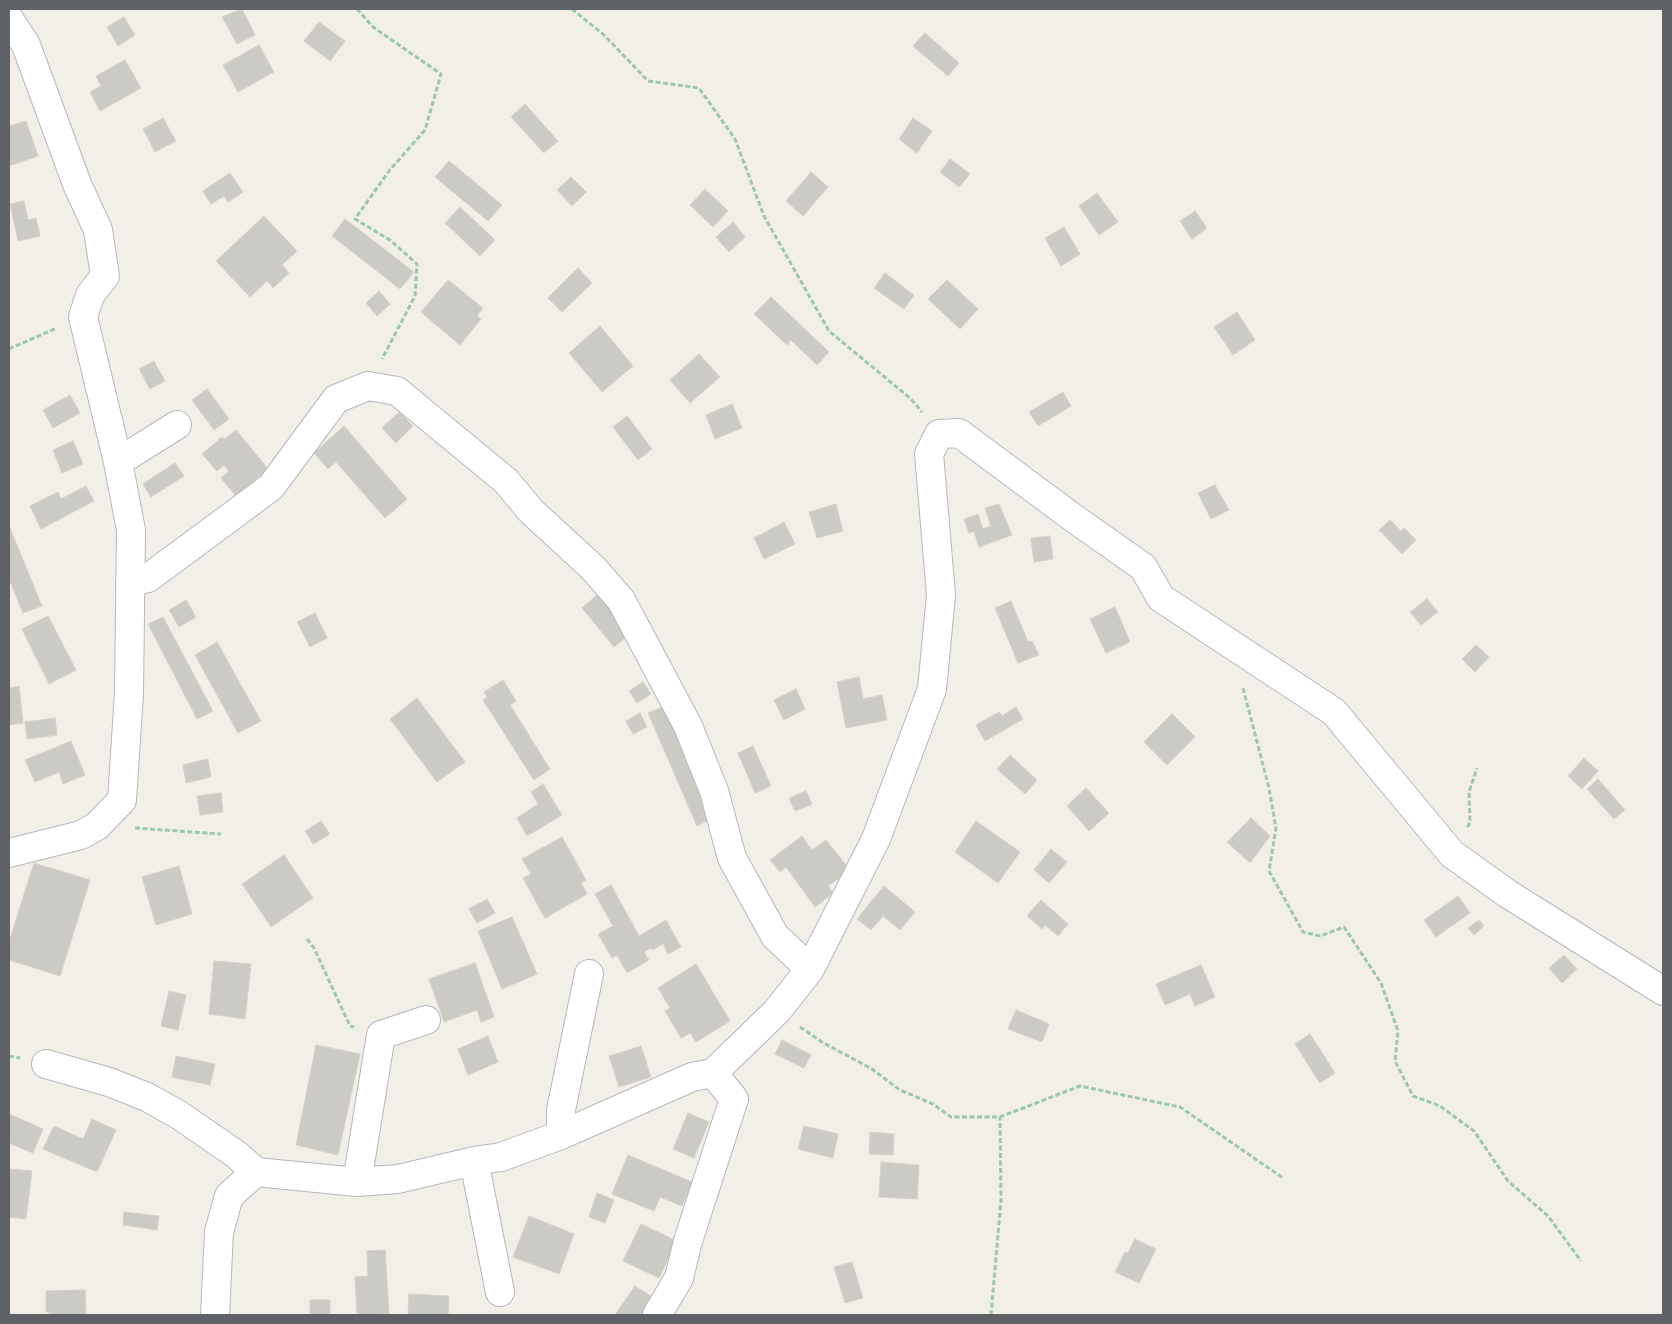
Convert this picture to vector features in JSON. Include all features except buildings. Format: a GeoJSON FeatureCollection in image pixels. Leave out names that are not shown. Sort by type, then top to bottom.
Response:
{"type":"FeatureCollection","features":[{"type":"Feature","properties":{"kind":"street"},"geometry":{"type":"LineString","coordinates":[[9,19],[26,45],[77,184],[98,230],[105,276],[90,294],[82,317],[118,462],[131,530],[129,693],[122,800],[97,826],[80,835],[9,854]]}},
{"type":"Feature","properties":{"kind":"street"},"geometry":{"type":"LineString","coordinates":[[130,582],[148,578],[271,487],[336,398],[368,386],[397,391],[506,481],[531,511],[593,568],[621,600],[688,726],[714,791],[732,858],[775,936],[810,969]]}},
{"type":"Feature","properties":{"kind":"street"},"geometry":{"type":"LineString","coordinates":[[118,462],[177,425]]}},
{"type":"Feature","properties":{"kind":"street"},"geometry":{"type":"LineString","coordinates":[[46,1064],[109,1082],[147,1097],[196,1126],[237,1155],[256,1172],[357,1182],[398,1179],[474,1161],[501,1157],[562,1135],[692,1077],[713,1073],[777,1011],[810,969],[876,839],[932,689],[940,595],[929,454],[940,434],[959,432],[1072,517],[1143,567],[1161,598],[1334,712],[1452,854],[1508,894],[1663,991]]}},
{"type":"Feature","properties":{"kind":"street"},"geometry":{"type":"LineString","coordinates":[[562,1135],[561,1110],[589,974]]}},
{"type":"Feature","properties":{"kind":"street"},"geometry":{"type":"LineString","coordinates":[[357,1182],[381,1035],[426,1020]]}},
{"type":"Feature","properties":{"kind":"street"},"geometry":{"type":"LineString","coordinates":[[657,1315],[679,1278],[688,1241],[734,1099],[713,1073]]}},
{"type":"Feature","properties":{"kind":"street"},"geometry":{"type":"LineString","coordinates":[[474,1161],[500,1292]]}},
{"type":"Feature","properties":{"kind":"street"},"geometry":{"type":"LineString","coordinates":[[215,1315],[219,1232],[229,1196],[256,1172]]}},
{"type":"Feature","properties":{"kind":"path"},"geometry":{"type":"LineString","coordinates":[[357,9],[373,27],[441,74],[425,130],[389,171],[355,219],[390,240],[417,264],[415,296],[368,386]]}},
{"type":"Feature","properties":{"kind":"path"},"geometry":{"type":"LineString","coordinates":[[572,9],[604,35],[648,81],[699,88],[735,139],[764,216],[829,331],[911,399],[940,434]]}},
{"type":"Feature","properties":{"kind":"path"},"geometry":{"type":"LineString","coordinates":[[9,349],[82,317]]}},
{"type":"Feature","properties":{"kind":"path"},"geometry":{"type":"LineString","coordinates":[[1232,646],[1269,788],[1276,828],[1269,871],[1303,932],[1320,936],[1344,927],[1381,983],[1398,1031],[1395,1061],[1413,1096],[1440,1106],[1474,1131],[1508,1181],[1548,1216],[1580,1261]]}},
{"type":"Feature","properties":{"kind":"path"},"geometry":{"type":"LineString","coordinates":[[1452,854],[1470,823],[1469,792],[1477,768]]}},
{"type":"Feature","properties":{"kind":"path"},"geometry":{"type":"LineString","coordinates":[[113,809],[130,828],[221,834]]}},
{"type":"Feature","properties":{"kind":"path"},"geometry":{"type":"LineString","coordinates":[[307,939],[314,948],[350,1026],[381,1035]]}},
{"type":"Feature","properties":{"kind":"path"},"geometry":{"type":"LineString","coordinates":[[777,1011],[822,1042],[872,1069],[900,1090],[933,1104],[951,1117],[1000,1117],[1080,1086],[1180,1108],[1283,1178]]}},
{"type":"Feature","properties":{"kind":"path"},"geometry":{"type":"LineString","coordinates":[[991,1315],[1001,1200],[1000,1117]]}}]}
